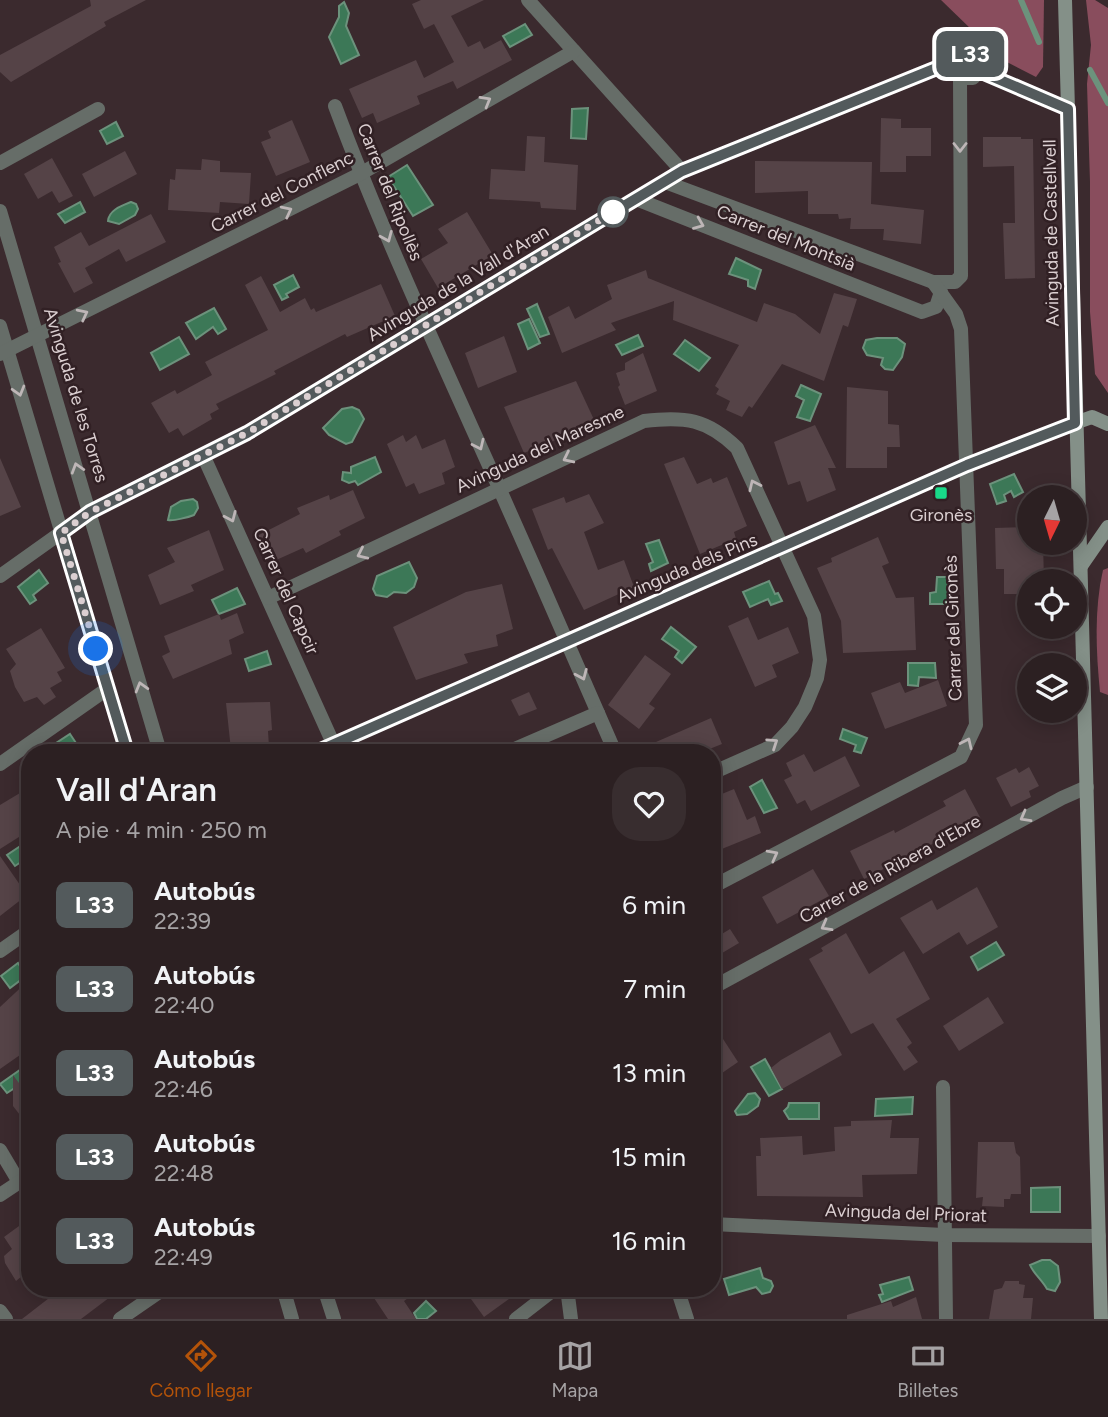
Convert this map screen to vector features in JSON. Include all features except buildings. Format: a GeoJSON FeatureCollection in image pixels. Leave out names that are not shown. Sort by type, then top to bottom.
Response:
{"type":"FeatureCollection","features":[{"type":"Feature","properties":{"kind":"street"},"geometry":{"type":"LineString","coordinates":[[528,0],[682,171]]}},
{"type":"Feature","properties":{"kind":"street","name":"Avinguda de Castellvell"},"geometry":{"type":"LineString","coordinates":[[1065,0],[1101,1319]]}},
{"type":"Feature","properties":{"kind":"street","name":"Carrer del Conflenc"},"geometry":{"type":"LineString","coordinates":[[4,352],[360,174],[574,51]]}},
{"type":"Feature","properties":{"kind":"street"},"geometry":{"type":"LineString","coordinates":[[937,287],[955,282],[961,276],[960,78],[953,69],[954,61],[965,53],[974,55],[979,62],[979,71],[973,78],[960,78]]}},
{"type":"Feature","properties":{"kind":"street","name":"Avinguda de la Vall d'Aran"},"geometry":{"type":"LineString","coordinates":[[0,576],[90,512],[247,433],[682,171],[954,61]]}},
{"type":"Feature","properties":{"kind":"street"},"geometry":{"type":"LineString","coordinates":[[979,71],[1068,109]]}},
{"type":"Feature","properties":{"kind":"street","name":"Carrer del Ripollès"},"geometry":{"type":"LineString","coordinates":[[335,106],[360,174],[425,326],[612,744]]}},
{"type":"Feature","properties":{"kind":"street"},"geometry":{"type":"LineString","coordinates":[[0,163],[98,109]]}},
{"type":"Feature","properties":{"kind":"street","name":"Carrer del Montsià"},"geometry":{"type":"LineString","coordinates":[[636,199],[922,312],[932,311],[936,307],[937,287],[665,182]]}},
{"type":"Feature","properties":{"kind":"street","name":"Avinguda de les Torres"},"geometry":{"type":"LineString","coordinates":[[0,211],[158,744]]}},
{"type":"Feature","properties":{"kind":"street","name":"Carrer del Gironès"},"geometry":{"type":"LineString","coordinates":[[721,882],[961,757],[975,725],[961,329],[956,314],[937,287]]}},
{"type":"Feature","properties":{"kind":"street"},"geometry":{"type":"LineString","coordinates":[[0,326],[4,352],[124,744]]}},
{"type":"Feature","properties":{"kind":"street","name":"Avinguda del Maresme"},"geometry":{"type":"LineString","coordinates":[[268,598],[644,421],[673,418],[698,422],[721,433],[737,448],[814,617],[820,660],[817,678],[805,707],[792,727],[775,745],[721,769]]}},
{"type":"Feature","properties":{"kind":"street"},"geometry":{"type":"LineString","coordinates":[[1075,423],[1092,418],[1108,424]]}},
{"type":"Feature","properties":{"kind":"street","name":"Avinguda dels Pins"},"geometry":{"type":"LineString","coordinates":[[344,744],[567,641],[967,465],[1075,423]]}},
{"type":"Feature","properties":{"kind":"street","name":"Carrer del Capcir"},"geometry":{"type":"LineString","coordinates":[[203,455],[333,744]]}},
{"type":"Feature","properties":{"kind":"street"},"geometry":{"type":"LineString","coordinates":[[1081,566],[1108,527]]}},
{"type":"Feature","properties":{"kind":"street"},"geometry":{"type":"LineString","coordinates":[[29,744],[107,689]]}},
{"type":"Feature","properties":{"kind":"street"},"geometry":{"type":"LineString","coordinates":[[526,744],[598,712]]}},
{"type":"Feature","properties":{"kind":"street"},"geometry":{"type":"LineString","coordinates":[[0,764],[21,749]]}},
{"type":"Feature","properties":{"kind":"street","name":"Carrer de la Ribera d'Ebre"},"geometry":{"type":"LineString","coordinates":[[721,983],[1062,797],[1087,787]]}},
{"type":"Feature","properties":{"kind":"street"},"geometry":{"type":"LineString","coordinates":[[0,951],[21,936]]}},
{"type":"Feature","properties":{"kind":"street"},"geometry":{"type":"LineString","coordinates":[[943,1087],[946,1319]]}},
{"type":"Feature","properties":{"kind":"street"},"geometry":{"type":"LineString","coordinates":[[0,1150],[21,1174]]}},
{"type":"Feature","properties":{"kind":"street"},"geometry":{"type":"LineString","coordinates":[[0,1195],[21,1181]]}},
{"type":"Feature","properties":{"kind":"street","name":"Avinguda del Priorat"},"geometry":{"type":"LineString","coordinates":[[721,1224],[944,1235],[1099,1236]]}},
{"type":"Feature","properties":{"kind":"street"},"geometry":{"type":"LineString","coordinates":[[120,1319],[152,1297]]}},
{"type":"Feature","properties":{"kind":"street"},"geometry":{"type":"LineString","coordinates":[[286,1297],[292,1319]]}},
{"type":"Feature","properties":{"kind":"street"},"geometry":{"type":"LineString","coordinates":[[327,1297],[334,1319]]}},
{"type":"Feature","properties":{"kind":"street"},"geometry":{"type":"LineString","coordinates":[[516,1319],[544,1297]]}},
{"type":"Feature","properties":{"kind":"street"},"geometry":{"type":"LineString","coordinates":[[568,1297],[571,1319]]}},
{"type":"Feature","properties":{"kind":"street"},"geometry":{"type":"LineString","coordinates":[[680,1297],[687,1319]]}},
{"type":"Feature","properties":{"kind":"street"},"geometry":{"type":"LineString","coordinates":[[0,1311],[6,1319]]}},
{"type":"Feature","properties":{"kind":"shaded area"},"geometry":{"type":"Polygon","coordinates":[[[941,0],[1044,0],[1043,67],[1036,77],[1003,60],[941,0]]]}},
{"type":"Feature","properties":{"kind":"shaded area"},"geometry":{"type":"Polygon","coordinates":[[[1086,0],[1095,0],[1108,8],[1108,393],[1095,374],[1090,312],[1087,84],[1091,45],[1086,0]]]}},
{"type":"Feature","properties":{"kind":"shaded area"},"geometry":{"type":"Polygon","coordinates":[[[344,2],[349,13],[346,26],[359,55],[341,64],[329,37],[339,17],[339,6],[344,2]]]}},
{"type":"Feature","properties":{"kind":"shaded area"},"geometry":{"type":"Polygon","coordinates":[[[525,24],[532,35],[510,47],[503,36],[525,24]]]}},
{"type":"Feature","properties":{"kind":"shaded area"},"geometry":{"type":"Polygon","coordinates":[[[588,108],[586,139],[571,138],[572,109],[588,108]]]}},
{"type":"Feature","properties":{"kind":"shaded area"},"geometry":{"type":"Polygon","coordinates":[[[116,122],[123,136],[107,144],[100,131],[116,122]]]}},
{"type":"Feature","properties":{"kind":"shaded area"},"geometry":{"type":"Polygon","coordinates":[[[407,165],[433,205],[413,216],[388,177],[407,165]]]}},
{"type":"Feature","properties":{"kind":"shaded area"},"geometry":{"type":"Polygon","coordinates":[[[80,202],[85,212],[65,223],[58,214],[80,202]]]}},
{"type":"Feature","properties":{"kind":"shaded area"},"geometry":{"type":"Polygon","coordinates":[[[131,202],[136,204],[138,209],[135,215],[119,224],[108,221],[113,211],[131,202]]]}},
{"type":"Feature","properties":{"kind":"shaded area"},"geometry":{"type":"Polygon","coordinates":[[[736,258],[761,270],[755,289],[748,286],[748,280],[729,274],[736,258]]]}},
{"type":"Feature","properties":{"kind":"shaded area"},"geometry":{"type":"Polygon","coordinates":[[[293,275],[299,287],[286,294],[288,297],[282,300],[274,285],[293,275]]]}},
{"type":"Feature","properties":{"kind":"shaded area"},"geometry":{"type":"Polygon","coordinates":[[[537,304],[549,334],[540,337],[527,309],[537,304]]]}},
{"type":"Feature","properties":{"kind":"shaded area"},"geometry":{"type":"Polygon","coordinates":[[[214,308],[226,329],[218,334],[213,327],[196,339],[186,323],[214,308]]]}},
{"type":"Feature","properties":{"kind":"shaded area"},"geometry":{"type":"Polygon","coordinates":[[[529,319],[540,343],[528,349],[518,324],[529,319]]]}},
{"type":"Feature","properties":{"kind":"shaded area"},"geometry":{"type":"Polygon","coordinates":[[[638,335],[643,346],[622,355],[616,345],[638,335]]]}},
{"type":"Feature","properties":{"kind":"shaded area"},"geometry":{"type":"Polygon","coordinates":[[[179,337],[189,354],[160,370],[151,353],[179,337]]]}},
{"type":"Feature","properties":{"kind":"shaded area"},"geometry":{"type":"Polygon","coordinates":[[[897,338],[905,344],[902,357],[893,370],[885,369],[881,365],[883,358],[867,355],[863,348],[866,340],[897,338]]]}},
{"type":"Feature","properties":{"kind":"shaded area"},"geometry":{"type":"Polygon","coordinates":[[[685,340],[710,358],[699,371],[674,354],[685,340]]]}},
{"type":"Feature","properties":{"kind":"shaded area"},"geometry":{"type":"Polygon","coordinates":[[[801,385],[821,394],[810,421],[797,417],[804,400],[796,396],[801,385]]]}},
{"type":"Feature","properties":{"kind":"shaded area"},"geometry":{"type":"Polygon","coordinates":[[[352,407],[359,410],[364,419],[352,442],[346,444],[329,435],[323,428],[342,409],[352,407]]]}},
{"type":"Feature","properties":{"kind":"shaded area"},"geometry":{"type":"Polygon","coordinates":[[[375,457],[381,472],[358,485],[355,481],[349,483],[342,480],[343,472],[351,473],[351,467],[375,457]]]}},
{"type":"Feature","properties":{"kind":"shaded area"},"geometry":{"type":"Polygon","coordinates":[[[1014,474],[1020,485],[1017,485],[1017,495],[1014,497],[1011,491],[1004,495],[1006,501],[997,504],[990,484],[1014,474]]]}},
{"type":"Feature","properties":{"kind":"shaded area"},"geometry":{"type":"Polygon","coordinates":[[[193,499],[198,508],[194,515],[168,520],[171,507],[181,501],[193,499]]]}},
{"type":"Feature","properties":{"kind":"shaded area"},"geometry":{"type":"Polygon","coordinates":[[[659,540],[668,563],[651,571],[649,564],[653,562],[646,544],[659,540]]]}},
{"type":"Feature","properties":{"kind":"shaded area"},"geometry":{"type":"Polygon","coordinates":[[[409,562],[417,578],[414,587],[406,593],[394,592],[387,597],[376,595],[373,589],[377,576],[409,562]]]}},
{"type":"Feature","properties":{"kind":"shaded area"},"geometry":{"type":"Polygon","coordinates":[[[1108,568],[1108,695],[1100,692],[1097,631],[1100,585],[1103,570],[1108,568]]]}},
{"type":"Feature","properties":{"kind":"shaded area"},"geometry":{"type":"Polygon","coordinates":[[[39,570],[48,583],[33,595],[36,600],[30,604],[18,587],[39,570]]]}},
{"type":"Feature","properties":{"kind":"shaded area"},"geometry":{"type":"Polygon","coordinates":[[[937,577],[948,577],[948,604],[930,604],[930,593],[936,592],[937,577]]]}},
{"type":"Feature","properties":{"kind":"shaded area"},"geometry":{"type":"Polygon","coordinates":[[[769,581],[782,601],[771,605],[768,599],[750,607],[743,592],[769,581]]]}},
{"type":"Feature","properties":{"kind":"shaded area"},"geometry":{"type":"Polygon","coordinates":[[[237,588],[245,604],[219,614],[212,600],[237,588]]]}},
{"type":"Feature","properties":{"kind":"shaded area"},"geometry":{"type":"Polygon","coordinates":[[[671,627],[696,647],[682,663],[675,657],[679,651],[662,639],[671,627]]]}},
{"type":"Feature","properties":{"kind":"shaded area"},"geometry":{"type":"Polygon","coordinates":[[[267,651],[271,664],[249,671],[245,659],[267,651]]]}},
{"type":"Feature","properties":{"kind":"shaded area"},"geometry":{"type":"Polygon","coordinates":[[[908,663],[935,663],[936,678],[919,677],[918,686],[908,685],[908,663]]]}},
{"type":"Feature","properties":{"kind":"shaded area"},"geometry":{"type":"Polygon","coordinates":[[[843,729],[867,738],[861,753],[854,751],[856,745],[840,739],[843,729]]]}},
{"type":"Feature","properties":{"kind":"shaded area"},"geometry":{"type":"Polygon","coordinates":[[[70,734],[76,743],[75,744],[55,744],[70,734]]]}},
{"type":"Feature","properties":{"kind":"shaded area"},"geometry":{"type":"Polygon","coordinates":[[[762,780],[777,808],[764,813],[750,787],[762,780]]]}},
{"type":"Feature","properties":{"kind":"shaded area"},"geometry":{"type":"Polygon","coordinates":[[[21,846],[21,862],[15,866],[7,855],[21,846]]]}},
{"type":"Feature","properties":{"kind":"shaded area"},"geometry":{"type":"Polygon","coordinates":[[[996,942],[1004,955],[978,970],[971,957],[996,942]]]}},
{"type":"Feature","properties":{"kind":"shaded area"},"geometry":{"type":"Polygon","coordinates":[[[18,963],[21,968],[21,980],[10,988],[1,976],[18,963]]]}},
{"type":"Feature","properties":{"kind":"shaded area"},"geometry":{"type":"Polygon","coordinates":[[[765,1059],[782,1089],[769,1096],[751,1067],[765,1059]]]}},
{"type":"Feature","properties":{"kind":"shaded area"},"geometry":{"type":"Polygon","coordinates":[[[21,1069],[21,1084],[7,1093],[0,1084],[21,1069]]]}},
{"type":"Feature","properties":{"kind":"shaded area"},"geometry":{"type":"Polygon","coordinates":[[[755,1093],[760,1099],[758,1106],[747,1114],[737,1115],[735,1111],[748,1094],[755,1093]]]}},
{"type":"Feature","properties":{"kind":"shaded area"},"geometry":{"type":"Polygon","coordinates":[[[913,1097],[912,1114],[875,1116],[876,1099],[913,1097]]]}},
{"type":"Feature","properties":{"kind":"shaded area"},"geometry":{"type":"Polygon","coordinates":[[[789,1103],[819,1103],[819,1119],[789,1119],[784,1111],[789,1103]]]}},
{"type":"Feature","properties":{"kind":"shaded area"},"geometry":{"type":"Polygon","coordinates":[[[1060,1187],[1060,1212],[1031,1212],[1031,1188],[1060,1187]]]}},
{"type":"Feature","properties":{"kind":"shaded area"},"geometry":{"type":"Polygon","coordinates":[[[1050,1260],[1058,1266],[1060,1282],[1055,1291],[1047,1289],[1030,1265],[1050,1260]]]}},
{"type":"Feature","properties":{"kind":"shaded area"},"geometry":{"type":"Polygon","coordinates":[[[760,1268],[763,1278],[771,1281],[773,1286],[770,1292],[762,1294],[756,1287],[729,1295],[724,1279],[760,1268]]]}},
{"type":"Feature","properties":{"kind":"shaded area"},"geometry":{"type":"Polygon","coordinates":[[[909,1277],[913,1290],[882,1302],[879,1295],[883,1294],[880,1285],[909,1277]]]}},
{"type":"Feature","properties":{"kind":"shaded area"},"geometry":{"type":"Polygon","coordinates":[[[426,1301],[436,1311],[426,1319],[417,1319],[414,1313],[426,1301]]]}},
{"type":"Feature","properties":{"kind":"waterway"},"geometry":{"type":"LineString","coordinates":[[1021,0],[1039,42]]}},
{"type":"Feature","properties":{"kind":"waterway"},"geometry":{"type":"LineString","coordinates":[[1090,70],[1108,103]]}},
{"type":"Feature","properties":{"kind":"bus line","name":"L33"},"geometry":{"type":"LineString","coordinates":[[124,744],[61,533],[90,512],[247,433],[682,171],[954,61],[961,54],[974,55],[979,62],[979,71],[1068,109],[1075,423],[967,465],[330,744]]}},
{"type":"Feature","properties":{"kind":"place","name":"Gironès"},"geometry":{"type":"Point","coordinates":[941,493]}},
{"type":"Feature","properties":{"kind":"route"},"geometry":{"type":"LineString","coordinates":[[96,649],[61,533],[90,512],[247,433],[613,212]]}}]}
